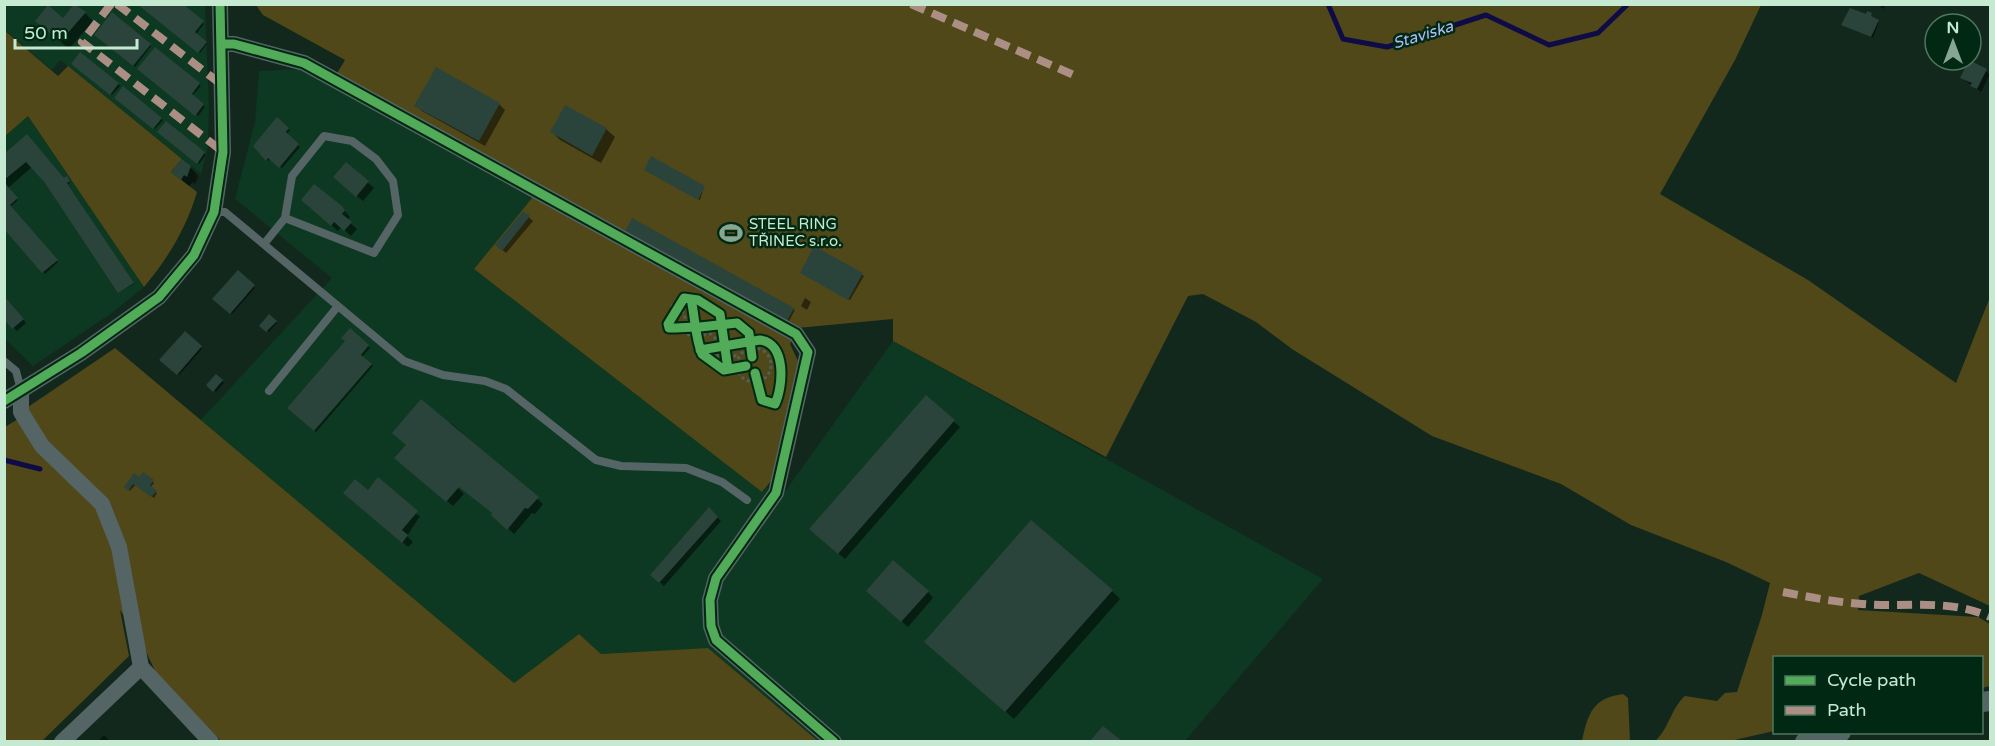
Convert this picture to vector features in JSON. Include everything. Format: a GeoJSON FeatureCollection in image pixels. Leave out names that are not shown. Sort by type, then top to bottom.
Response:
{"type":"FeatureCollection","features":[{"type":"Feature","properties":{"kind":"street"},"geometry":{"type":"LineString","coordinates":[[4,401],[81,353],[159,297],[194,255],[214,212],[223,152],[220,4]]}},
{"type":"Feature","properties":{"kind":"street"},"geometry":{"type":"LineString","coordinates":[[221,44],[234,44],[304,63],[796,334],[808,352],[776,493],[716,578],[710,600],[711,626],[716,640],[834,741]]}},
{"type":"Feature","properties":{"kind":"street"},"geometry":{"type":"LineString","coordinates":[[21,390],[21,412],[42,446],[102,504],[120,547],[141,667],[211,741]]}},
{"type":"Feature","properties":{"kind":"street"},"geometry":{"type":"LineString","coordinates":[[62,741],[141,667]]}},
{"type":"Feature","properties":{"kind":"street"},"geometry":{"type":"LineString","coordinates":[[1805,741],[1833,734]]}},
{"type":"Feature","properties":{"kind":"lane"},"geometry":{"type":"LineString","coordinates":[[264,244],[285,218],[292,176],[324,135],[352,141],[376,159],[393,182],[398,215],[374,253],[285,218]]}},
{"type":"Feature","properties":{"kind":"lane"},"geometry":{"type":"LineString","coordinates":[[214,212],[225,212],[404,361],[443,375],[485,381],[506,389],[596,460],[621,466],[686,468],[722,482],[747,500]]}},
{"type":"Feature","properties":{"kind":"lane"},"geometry":{"type":"LineString","coordinates":[[270,392],[338,306]]}},
{"type":"Feature","properties":{"kind":"lane"},"geometry":{"type":"LineString","coordinates":[[4,361],[16,371],[21,390]]}},
{"type":"Feature","properties":{"kind":"path"},"geometry":{"type":"LineString","coordinates":[[679,306],[690,330],[727,357],[767,341],[771,362],[781,377]]}},
{"type":"Feature","properties":{"kind":"path"},"geometry":{"type":"LineString","coordinates":[[679,306],[690,330]]}},
{"type":"Feature","properties":{"kind":"path"},"geometry":{"type":"LineString","coordinates":[[690,330],[722,328],[713,349]]}},
{"type":"Feature","properties":{"kind":"path"},"geometry":{"type":"LineString","coordinates":[[690,330],[714,336],[713,349],[722,369]]}},
{"type":"Feature","properties":{"kind":"path"},"geometry":{"type":"LineString","coordinates":[[739,343],[751,349],[760,359],[771,362]]}},
{"type":"Feature","properties":{"kind":"path"},"geometry":{"type":"LineString","coordinates":[[742,367],[751,349]]}},
{"type":"Feature","properties":{"kind":"path"},"geometry":{"type":"LineString","coordinates":[[739,354],[742,367]]}},
{"type":"Feature","properties":{"kind":"path"},"geometry":{"type":"LineString","coordinates":[[727,357],[728,369],[742,367],[757,383],[761,368],[771,362]]}},
{"type":"Feature","properties":{"kind":"shaded area"},"geometry":{"type":"Polygon","coordinates":[[[5,5],[205,5],[209,107],[208,146],[201,174],[60,60],[52,70],[5,30],[5,5]]]}},
{"type":"Feature","properties":{"kind":"shaded area"},"geometry":{"type":"Polygon","coordinates":[[[256,5],[1761,5],[1735,60],[1660,194],[1808,280],[1956,383],[1990,297],[1990,606],[1919,573],[1859,596],[1858,610],[1978,617],[1990,624],[1990,686],[1983,688],[1983,656],[1773,656],[1773,731],[1730,741],[1655,741],[1664,731],[1676,706],[1685,696],[1717,701],[1725,693],[1737,692],[1770,583],[1726,562],[1631,525],[1561,484],[1432,436],[1292,349],[1256,322],[1203,294],[1188,296],[1106,457],[893,341],[893,319],[797,328],[790,344],[798,361],[771,481],[762,492],[474,269],[532,198],[538,186],[336,75],[345,60],[263,15],[256,5]]]}},
{"type":"Feature","properties":{"kind":"shaded area"},"geometry":{"type":"Polygon","coordinates":[[[4,30],[58,76],[68,66],[182,159],[171,172],[197,192],[175,242],[144,287],[28,116],[5,136],[4,30]]]}},
{"type":"Feature","properties":{"kind":"shaded area"},"geometry":{"type":"Polygon","coordinates":[[[300,69],[539,186],[532,198],[474,269],[763,492],[767,487],[781,497],[893,341],[1323,579],[1185,741],[818,741],[708,648],[601,654],[579,634],[514,683],[200,421],[332,278],[235,199],[255,122],[259,71],[300,69]]]}},
{"type":"Feature","properties":{"kind":"shaded area"},"geometry":{"type":"Polygon","coordinates":[[[28,116],[144,287],[112,313],[33,366],[5,339],[4,136],[28,116]]]}},
{"type":"Feature","properties":{"kind":"shaded area"},"geometry":{"type":"Polygon","coordinates":[[[115,348],[514,683],[579,634],[601,654],[708,648],[818,741],[221,741],[156,673],[143,645],[120,610],[129,656],[42,741],[5,742],[5,427],[18,419],[28,407],[115,348]]]}},
{"type":"Feature","properties":{"kind":"shaded area"},"geometry":{"type":"Polygon","coordinates":[[[1623,694],[1628,698],[1630,741],[1582,741],[1587,722],[1598,703],[1623,694]]]}},
{"type":"Feature","properties":{"kind":"building"},"geometry":{"type":"Polygon","coordinates":[[[74,4],[86,12],[60,42],[35,21],[48,5],[63,18],[74,4]]]}},
{"type":"Feature","properties":{"kind":"building"},"geometry":{"type":"Polygon","coordinates":[[[137,4],[183,4],[204,21],[195,32],[207,42],[198,53],[137,4]]]}},
{"type":"Feature","properties":{"kind":"building"},"geometry":{"type":"Polygon","coordinates":[[[1850,8],[1866,14],[1867,11],[1872,13],[1871,16],[1879,20],[1871,37],[1841,25],[1850,8]]]}},
{"type":"Feature","properties":{"kind":"building"},"geometry":{"type":"Polygon","coordinates":[[[112,12],[151,44],[133,66],[94,35],[112,12]]]}},
{"type":"Feature","properties":{"kind":"building"},"geometry":{"type":"Polygon","coordinates":[[[155,47],[200,83],[192,94],[204,104],[195,116],[137,69],[155,47]]]}},
{"type":"Feature","properties":{"kind":"building"},"geometry":{"type":"Polygon","coordinates":[[[80,52],[119,83],[110,95],[71,64],[80,52]]]}},
{"type":"Feature","properties":{"kind":"building"},"geometry":{"type":"Polygon","coordinates":[[[436,67],[500,103],[479,141],[414,106],[436,67]]]}},
{"type":"Feature","properties":{"kind":"building"},"geometry":{"type":"Polygon","coordinates":[[[1983,67],[1987,69],[1977,89],[1970,86],[1972,83],[1960,78],[1963,72],[1983,72],[1983,67]]]}},
{"type":"Feature","properties":{"kind":"building"},"geometry":{"type":"Polygon","coordinates":[[[123,86],[162,118],[153,129],[114,98],[123,86]]]}},
{"type":"Feature","properties":{"kind":"building"},"geometry":{"type":"Polygon","coordinates":[[[565,105],[607,128],[592,156],[550,132],[565,105]]]}},
{"type":"Feature","properties":{"kind":"building"},"geometry":{"type":"Polygon","coordinates":[[[277,117],[289,128],[286,132],[299,144],[279,168],[268,158],[266,161],[253,146],[277,117]]]}},
{"type":"Feature","properties":{"kind":"building"},"geometry":{"type":"Polygon","coordinates":[[[166,121],[205,152],[197,164],[157,132],[166,121]]]}},
{"type":"Feature","properties":{"kind":"building"},"geometry":{"type":"Polygon","coordinates":[[[27,134],[64,178],[67,176],[70,181],[67,183],[134,283],[118,293],[45,183],[26,162],[4,180],[4,154],[27,134]]]}},
{"type":"Feature","properties":{"kind":"building"},"geometry":{"type":"Polygon","coordinates":[[[651,156],[705,186],[698,200],[644,170],[651,156]]]}},
{"type":"Feature","properties":{"kind":"building"},"geometry":{"type":"Polygon","coordinates":[[[182,159],[191,166],[187,177],[184,175],[181,180],[171,172],[182,159]]]}},
{"type":"Feature","properties":{"kind":"building"},"geometry":{"type":"Polygon","coordinates":[[[346,162],[369,181],[356,197],[333,177],[346,162]]]}},
{"type":"Feature","properties":{"kind":"building"},"geometry":{"type":"Polygon","coordinates":[[[4,182],[18,198],[10,205],[58,260],[42,273],[4,229],[4,182]]]}},
{"type":"Feature","properties":{"kind":"building"},"geometry":{"type":"Polygon","coordinates":[[[314,184],[345,210],[342,214],[352,222],[344,231],[334,222],[331,226],[301,200],[314,184]]]}},
{"type":"Feature","properties":{"kind":"building"},"geometry":{"type":"Polygon","coordinates":[[[523,211],[530,216],[502,251],[495,245],[523,211]]]}},
{"type":"Feature","properties":{"kind":"building"},"geometry":{"type":"Polygon","coordinates":[[[632,218],[794,308],[787,321],[625,231],[632,218]]]}},
{"type":"Feature","properties":{"kind":"building"},"geometry":{"type":"Polygon","coordinates":[[[814,246],[863,273],[848,300],[800,273],[814,246]]]}},
{"type":"Feature","properties":{"kind":"building"},"geometry":{"type":"Polygon","coordinates":[[[238,270],[255,285],[230,314],[212,299],[238,270]]]}},
{"type":"Feature","properties":{"kind":"building"},"geometry":{"type":"Polygon","coordinates":[[[4,296],[24,319],[12,329],[4,319],[4,296]]]}},
{"type":"Feature","properties":{"kind":"building"},"geometry":{"type":"Polygon","coordinates":[[[269,314],[277,321],[266,332],[259,326],[269,314]]]}},
{"type":"Feature","properties":{"kind":"building"},"geometry":{"type":"Polygon","coordinates":[[[350,328],[369,345],[361,355],[372,364],[314,431],[287,408],[345,341],[341,338],[350,328]]]}},
{"type":"Feature","properties":{"kind":"building"},"geometry":{"type":"Polygon","coordinates":[[[185,331],[202,346],[177,375],[159,360],[185,331]]]}},
{"type":"Feature","properties":{"kind":"building"},"geometry":{"type":"Polygon","coordinates":[[[216,374],[223,380],[213,392],[206,385],[216,374]]]}},
{"type":"Feature","properties":{"kind":"building"},"geometry":{"type":"Polygon","coordinates":[[[926,395],[955,420],[838,554],[809,529],[926,395]]]}},
{"type":"Feature","properties":{"kind":"building"},"geometry":{"type":"Polygon","coordinates":[[[421,399],[539,497],[528,509],[525,508],[507,530],[491,515],[492,513],[459,487],[446,502],[394,458],[406,445],[392,433],[421,399]]]}},
{"type":"Feature","properties":{"kind":"building"},"geometry":{"type":"Polygon","coordinates":[[[143,472],[154,480],[150,485],[157,491],[151,497],[133,484],[128,491],[124,487],[134,473],[139,477],[143,472]]]}},
{"type":"Feature","properties":{"kind":"building"},"geometry":{"type":"Polygon","coordinates":[[[378,477],[418,511],[402,530],[408,535],[402,543],[343,493],[355,479],[368,490],[378,477]]]}},
{"type":"Feature","properties":{"kind":"building"},"geometry":{"type":"Polygon","coordinates":[[[709,507],[718,517],[659,583],[650,575],[709,507]]]}},
{"type":"Feature","properties":{"kind":"building"},"geometry":{"type":"Polygon","coordinates":[[[1031,520],[1113,590],[1005,712],[924,642],[1031,520]]]}},
{"type":"Feature","properties":{"kind":"building"},"geometry":{"type":"Polygon","coordinates":[[[893,560],[929,591],[901,622],[866,591],[893,560]]]}},
{"type":"Feature","properties":{"kind":"building"},"geometry":{"type":"Polygon","coordinates":[[[1103,726],[1122,741],[1090,741],[1103,726]]]}},
{"type":"Feature","properties":{"kind":"waterway","name":"Staviska"},"geometry":{"type":"LineString","coordinates":[[1328,4],[1343,39],[1387,47],[1486,15],[1549,45],[1598,33],[1628,4]]}},
{"type":"Feature","properties":{"kind":"waterway"},"geometry":{"type":"LineString","coordinates":[[4,460],[40,469]]}},
{"type":"Feature","properties":{"kind":"marked path"},"geometry":{"type":"LineString","coordinates":[[111,4],[82,42],[223,152]]}},
{"type":"Feature","properties":{"kind":"marked path"},"geometry":{"type":"LineString","coordinates":[[117,4],[222,85]]}},
{"type":"Feature","properties":{"kind":"marked path"},"geometry":{"type":"LineString","coordinates":[[911,4],[1076,76]]}},
{"type":"Feature","properties":{"kind":"marked path"},"geometry":{"type":"LineString","coordinates":[[1783,592],[1862,604],[1943,606],[1974,611],[1990,617]]}},
{"type":"Feature","properties":{"kind":"cycle path"},"geometry":{"type":"LineString","coordinates":[[4,401],[81,353],[159,297],[194,255],[214,212],[223,152],[220,4]]}},
{"type":"Feature","properties":{"kind":"cycle path"},"geometry":{"type":"LineString","coordinates":[[221,44],[234,44],[304,63],[796,334],[808,352],[776,493],[716,578],[710,600],[711,626],[716,640],[834,742]]}},
{"type":"Feature","properties":{"kind":"cycle path"},"geometry":{"type":"LineString","coordinates":[[746,366],[724,370],[702,354],[696,334],[695,327],[693,313],[691,299],[684,298],[668,324],[669,328],[677,328],[692,327],[696,327],[700,327],[737,323],[749,333],[752,357]]}},
{"type":"Feature","properties":{"kind":"cycle path"},"geometry":{"type":"LineString","coordinates":[[691,299],[698,300],[720,314],[728,369]]}},
{"type":"Feature","properties":{"kind":"cycle path"},"geometry":{"type":"LineString","coordinates":[[700,350],[760,340],[769,343],[775,349],[781,367],[780,387],[775,404],[762,400],[755,373]]}},
{"type":"Feature","properties":{"kind":"place","name":"STEEL RING TŘINEC s.r.o."},"geometry":{"type":"Point","coordinates":[731,233]}}]}
